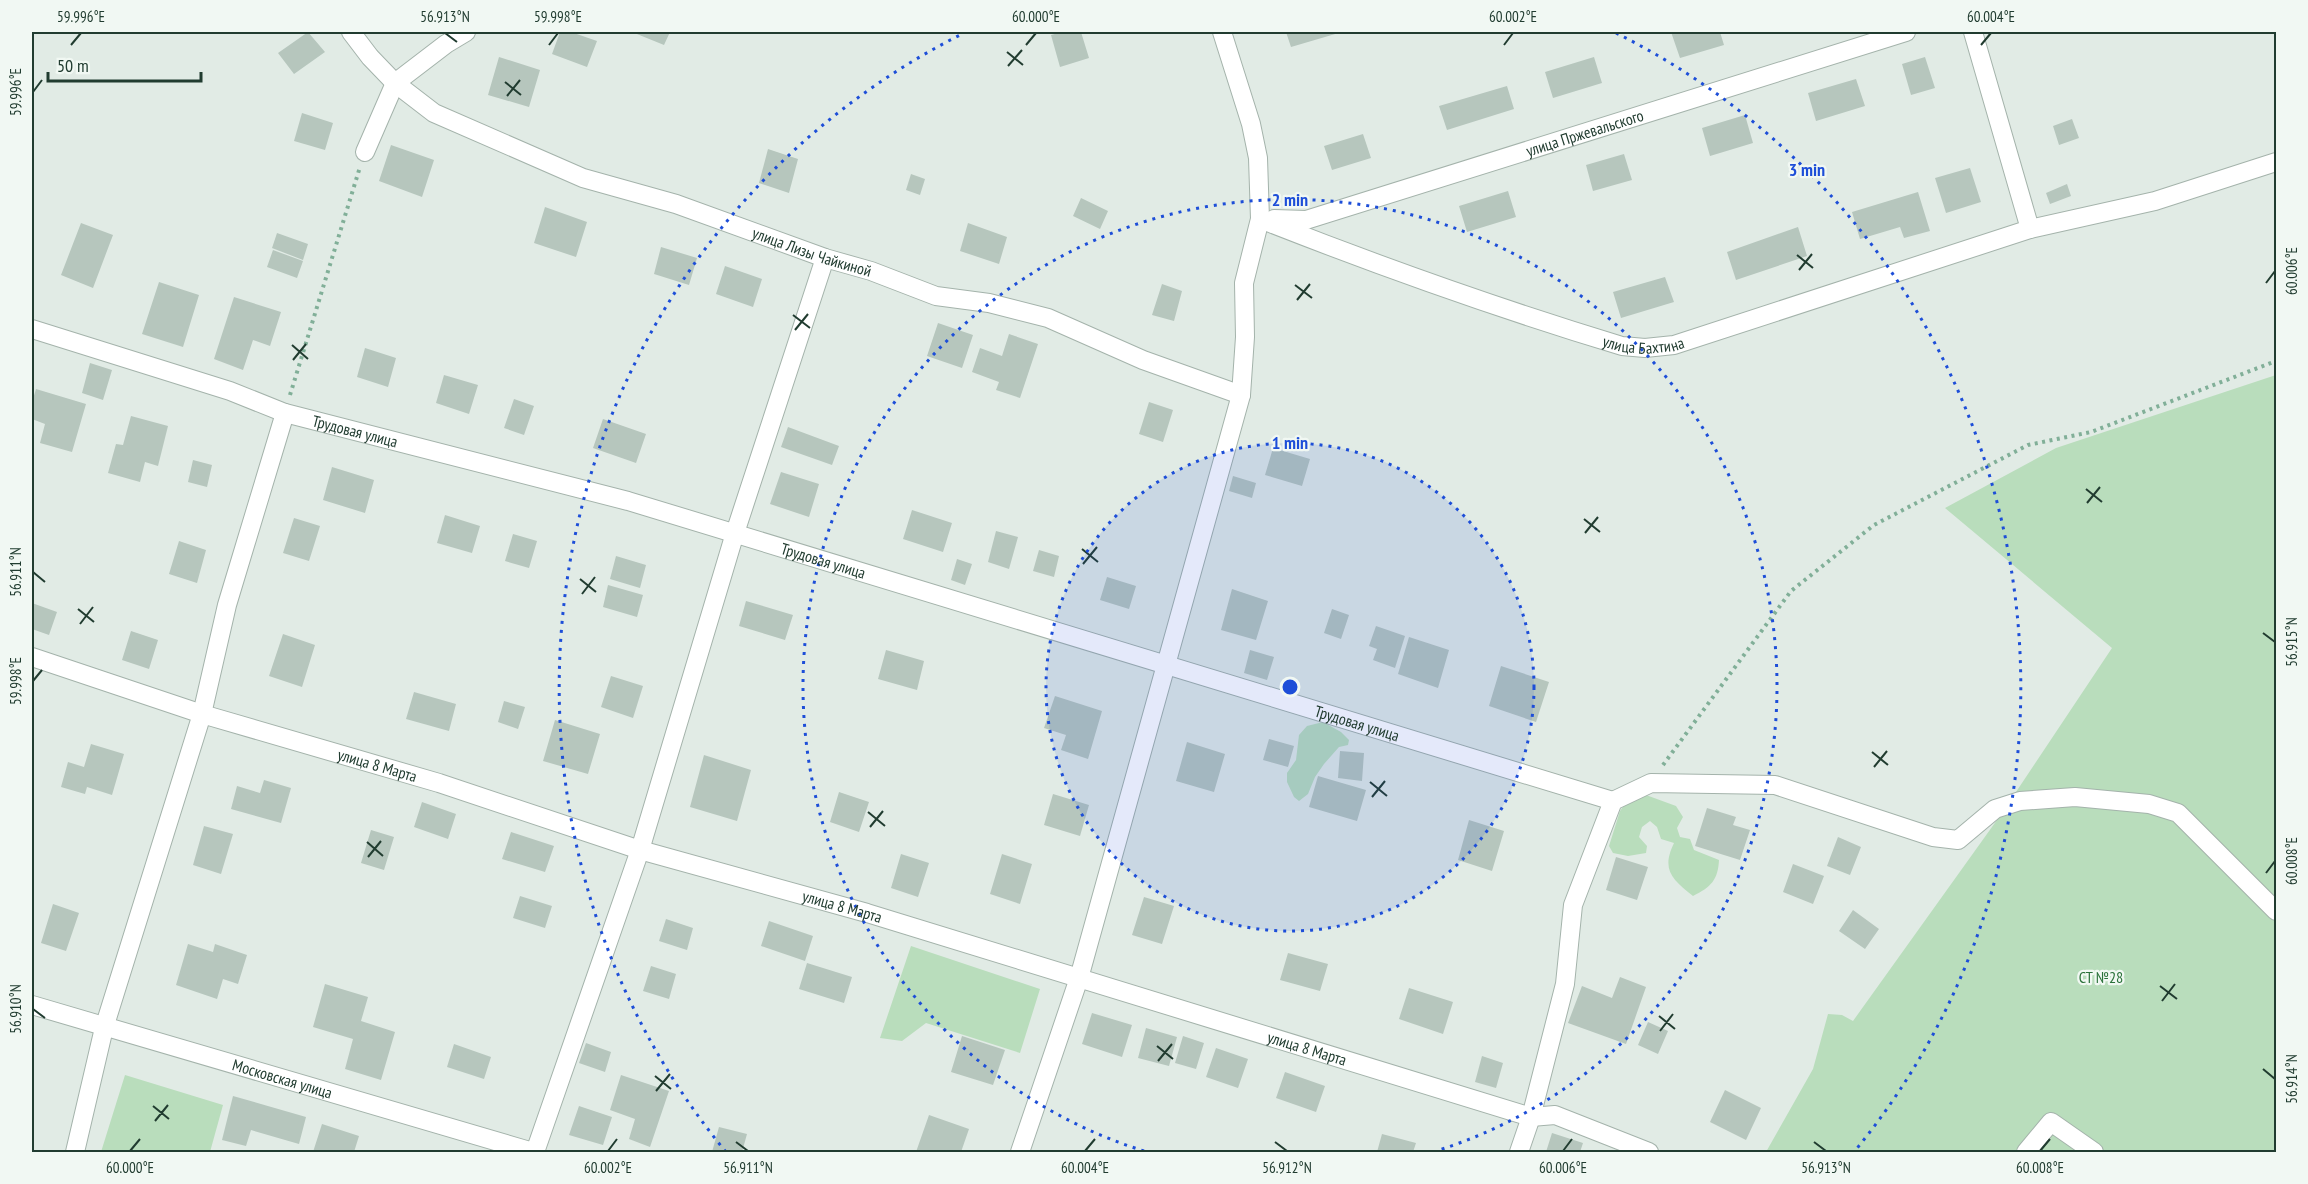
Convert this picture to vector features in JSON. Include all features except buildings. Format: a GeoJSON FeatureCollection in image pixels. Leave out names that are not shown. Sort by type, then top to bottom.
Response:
{"type":"FeatureCollection","features":[{"type":"Feature","properties":{"kind":"street","name":"улица Лизы Чайкиной"},"geometry":{"type":"LineString","coordinates":[[351,32],[370,57],[395,83],[434,113],[583,178],[676,204],[825,258],[872,271],[936,296],[989,303],[1048,318],[1152,364],[1241,395]]}},
{"type":"Feature","properties":{"kind":"street"},"geometry":{"type":"LineString","coordinates":[[365,152],[395,83],[446,44],[466,32]]}},
{"type":"Feature","properties":{"kind":"street"},"geometry":{"type":"LineString","coordinates":[[1020,1152],[1079,978],[1241,395],[1245,337],[1244,283],[1260,219],[1258,158],[1251,124],[1222,32]]}},
{"type":"Feature","properties":{"kind":"street","name":"улица Пржевальского"},"geometry":{"type":"LineString","coordinates":[[1260,219],[1306,220],[1906,32]]}},
{"type":"Feature","properties":{"kind":"street"},"geometry":{"type":"LineString","coordinates":[[1973,32],[2030,229]]}},
{"type":"Feature","properties":{"kind":"street","name":"улица Бахтина"},"geometry":{"type":"LineString","coordinates":[[1260,219],[1360,258],[1466,295],[1622,346],[1645,348],[1674,345],[2030,229],[2156,201],[2277,162]]}},
{"type":"Feature","properties":{"kind":"street"},"geometry":{"type":"LineString","coordinates":[[534,1152],[640,850],[735,533],[825,258]]}},
{"type":"Feature","properties":{"kind":"street","name":"Трудовая улица"},"geometry":{"type":"LineString","coordinates":[[32,329],[230,391],[285,413],[537,477],[735,533],[1613,801]]}},
{"type":"Feature","properties":{"kind":"street"},"geometry":{"type":"LineString","coordinates":[[75,1152],[104,1028],[202,714],[226,605],[285,413]]}},
{"type":"Feature","properties":{"kind":"street","name":"улица 8 Марта"},"geometry":{"type":"LineString","coordinates":[[32,657],[202,714],[439,783],[640,850],[867,913],[1531,1117],[1555,1115],[1650,1152]]}},
{"type":"Feature","properties":{"kind":"street"},"geometry":{"type":"LineString","coordinates":[[1519,1152],[1531,1117],[1565,984],[1573,905],[1613,801],[1651,783],[1775,785],[1933,837],[1958,840],[1995,809],[2009,803],[2075,797],[2149,804],[2178,813],[2277,911]]}},
{"type":"Feature","properties":{"kind":"street","name":"Московская улица"},"geometry":{"type":"LineString","coordinates":[[32,1005],[104,1028],[534,1152]]}},
{"type":"Feature","properties":{"kind":"street"},"geometry":{"type":"LineString","coordinates":[[2026,1152],[2051,1122],[2094,1152]]}},
{"type":"Feature","properties":{"kind":"path"},"geometry":{"type":"LineString","coordinates":[[285,413],[365,152]]}},
{"type":"Feature","properties":{"kind":"path"},"geometry":{"type":"LineString","coordinates":[[1651,783],[1791,591],[1875,525],[2028,445],[2091,432],[2277,361]]}},
{"type":"Feature","properties":{"kind":"green space","name":"СТ №28"},"geometry":{"type":"Polygon","coordinates":[[[2276,375],[2276,1152],[1766,1152],[1813,1069],[1828,1014],[1842,1015],[1853,1021],[2002,813],[2112,648],[1945,508],[2056,448],[2276,375]]]}},
{"type":"Feature","properties":{"kind":"green space"},"geometry":{"type":"Polygon","coordinates":[[[1323,722],[1341,732],[1349,740],[1348,745],[1339,747],[1324,764],[1315,777],[1308,794],[1299,801],[1294,797],[1287,782],[1287,773],[1296,760],[1299,735],[1307,726],[1323,722]]]}},
{"type":"Feature","properties":{"kind":"green space"},"geometry":{"type":"Polygon","coordinates":[[[1646,795],[1676,806],[1683,817],[1677,828],[1680,837],[1690,839],[1694,850],[1719,860],[1715,878],[1705,889],[1693,896],[1674,879],[1671,873],[1669,860],[1674,843],[1661,839],[1657,827],[1650,821],[1642,827],[1639,837],[1647,846],[1646,853],[1628,856],[1613,853],[1609,846],[1620,811],[1630,797],[1646,795]]]}},
{"type":"Feature","properties":{"kind":"green space"},"geometry":{"type":"Polygon","coordinates":[[[911,946],[1040,989],[1020,1053],[926,1023],[902,1041],[880,1038],[911,946]]]}},
{"type":"Feature","properties":{"kind":"green space"},"geometry":{"type":"Polygon","coordinates":[[[125,1075],[223,1105],[210,1152],[101,1152],[125,1075]]]}}]}
